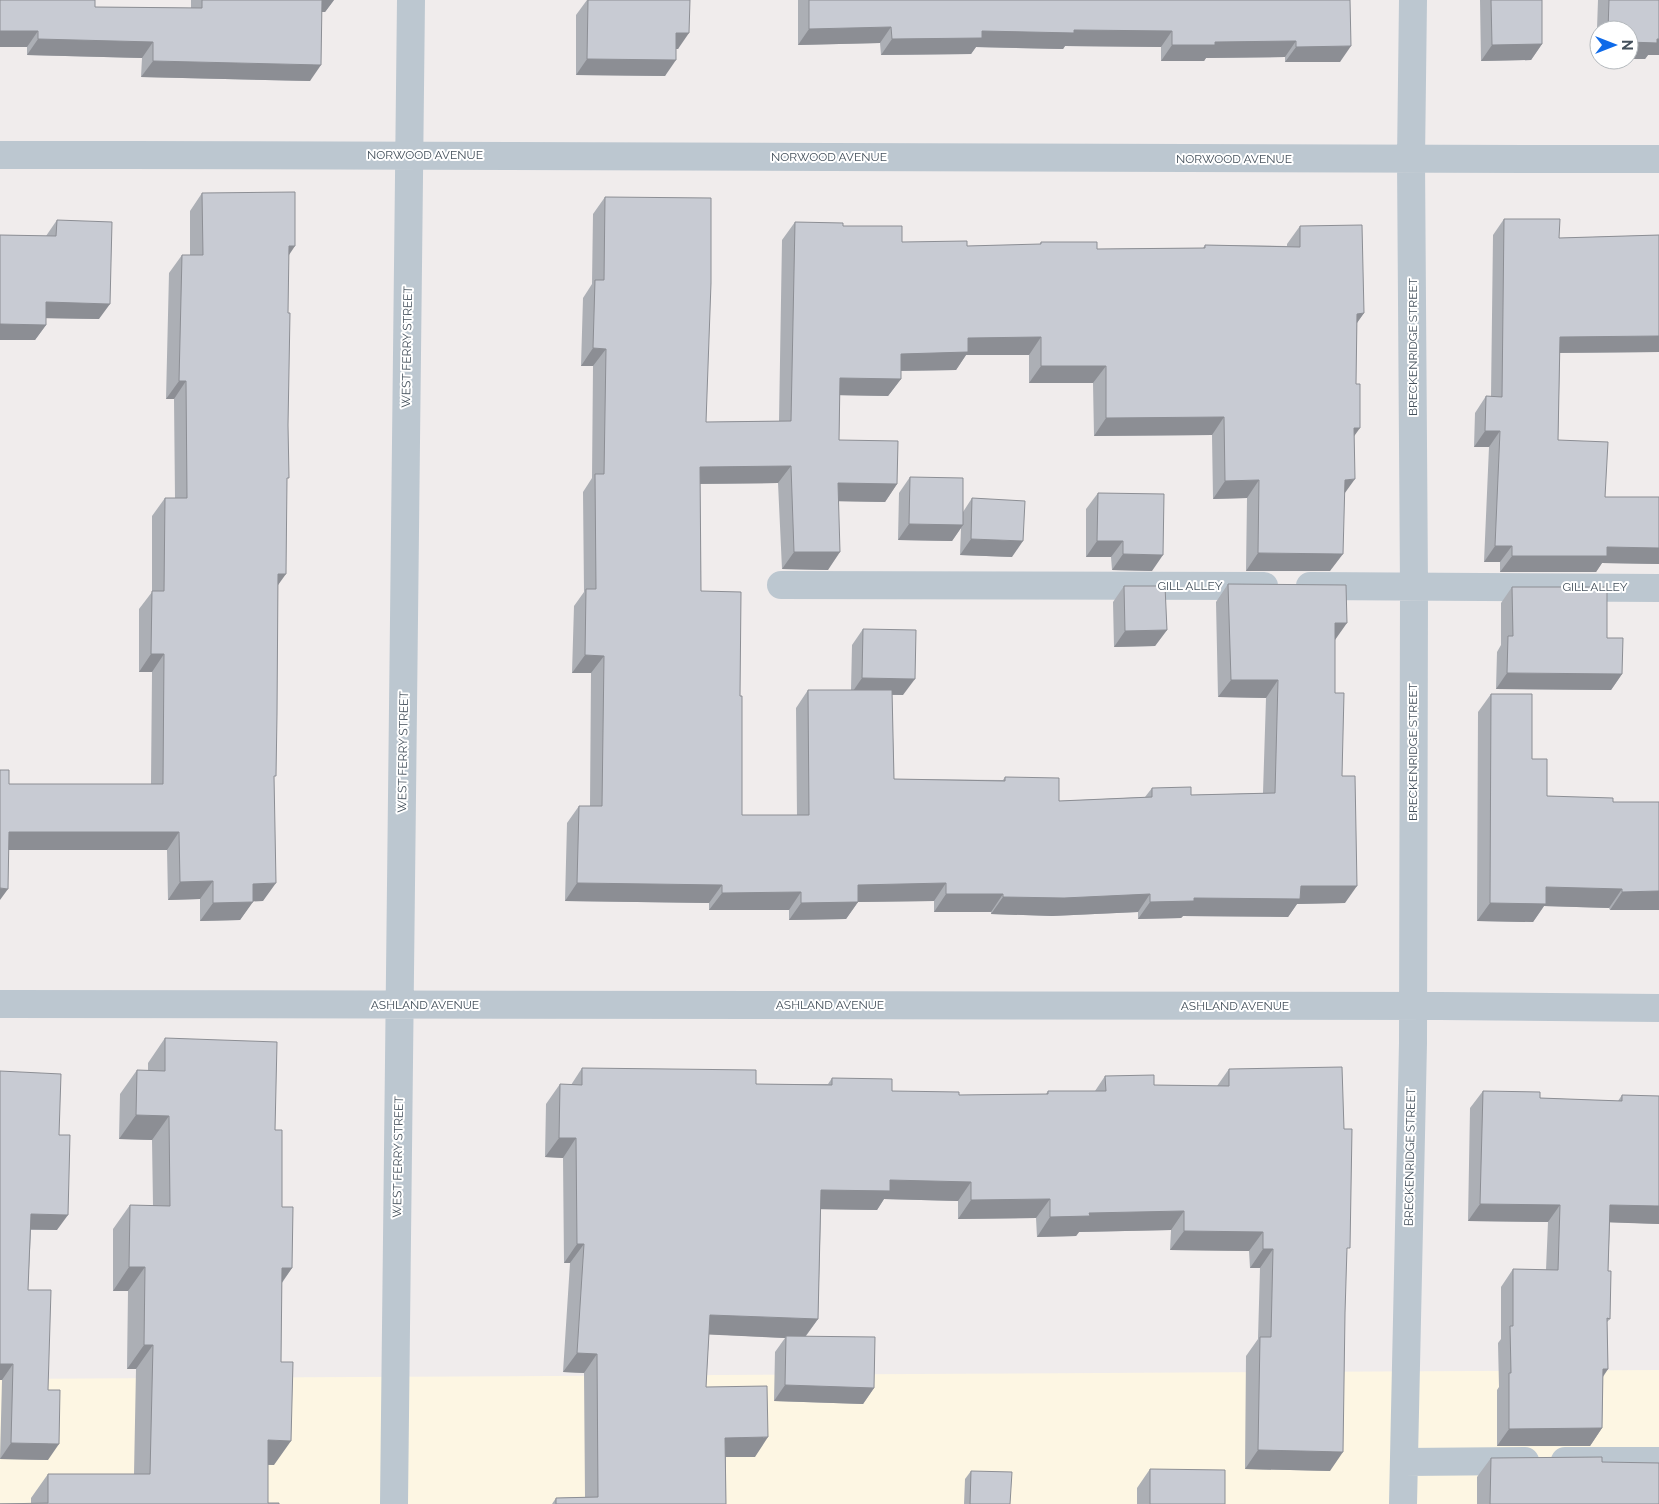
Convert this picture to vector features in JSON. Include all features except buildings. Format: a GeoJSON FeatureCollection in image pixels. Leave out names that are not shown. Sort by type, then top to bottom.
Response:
{"type":"FeatureCollection","features":[{"type":"Feature","properties":{"kind":"street","name":"WEST FERRY STREET"},"geometry":{"type":"LineString","coordinates":[[394,1504],[411,0]]}},
{"type":"Feature","properties":{"kind":"street","name":"BRECKENRIDGE STREET"},"geometry":{"type":"LineString","coordinates":[[1403,1504],[1413,1006],[1414,586],[1411,160],[1413,0]]}},
{"type":"Feature","properties":{"kind":"street","name":"NORWOOD AVENUE"},"geometry":{"type":"LineString","coordinates":[[0,155],[409,154],[1411,160],[1659,159]]}},
{"type":"Feature","properties":{"kind":"street","name":"GILL ALLEY"},"geometry":{"type":"LineString","coordinates":[[781,585],[1659,588]]}},
{"type":"Feature","properties":{"kind":"street","name":"ASHLAND AVENUE"},"geometry":{"type":"LineString","coordinates":[[0,1004],[1659,1008]]}},
{"type":"Feature","properties":{"kind":"street"},"geometry":{"type":"LineString","coordinates":[[1404,1462],[1659,1461]]}},
{"type":"Feature","properties":{"kind":"shaded area"},"geometry":{"type":"Polygon","coordinates":[[[1659,1370],[1659,1504],[0,1504],[0,1379],[1659,1370]]]}}]}
